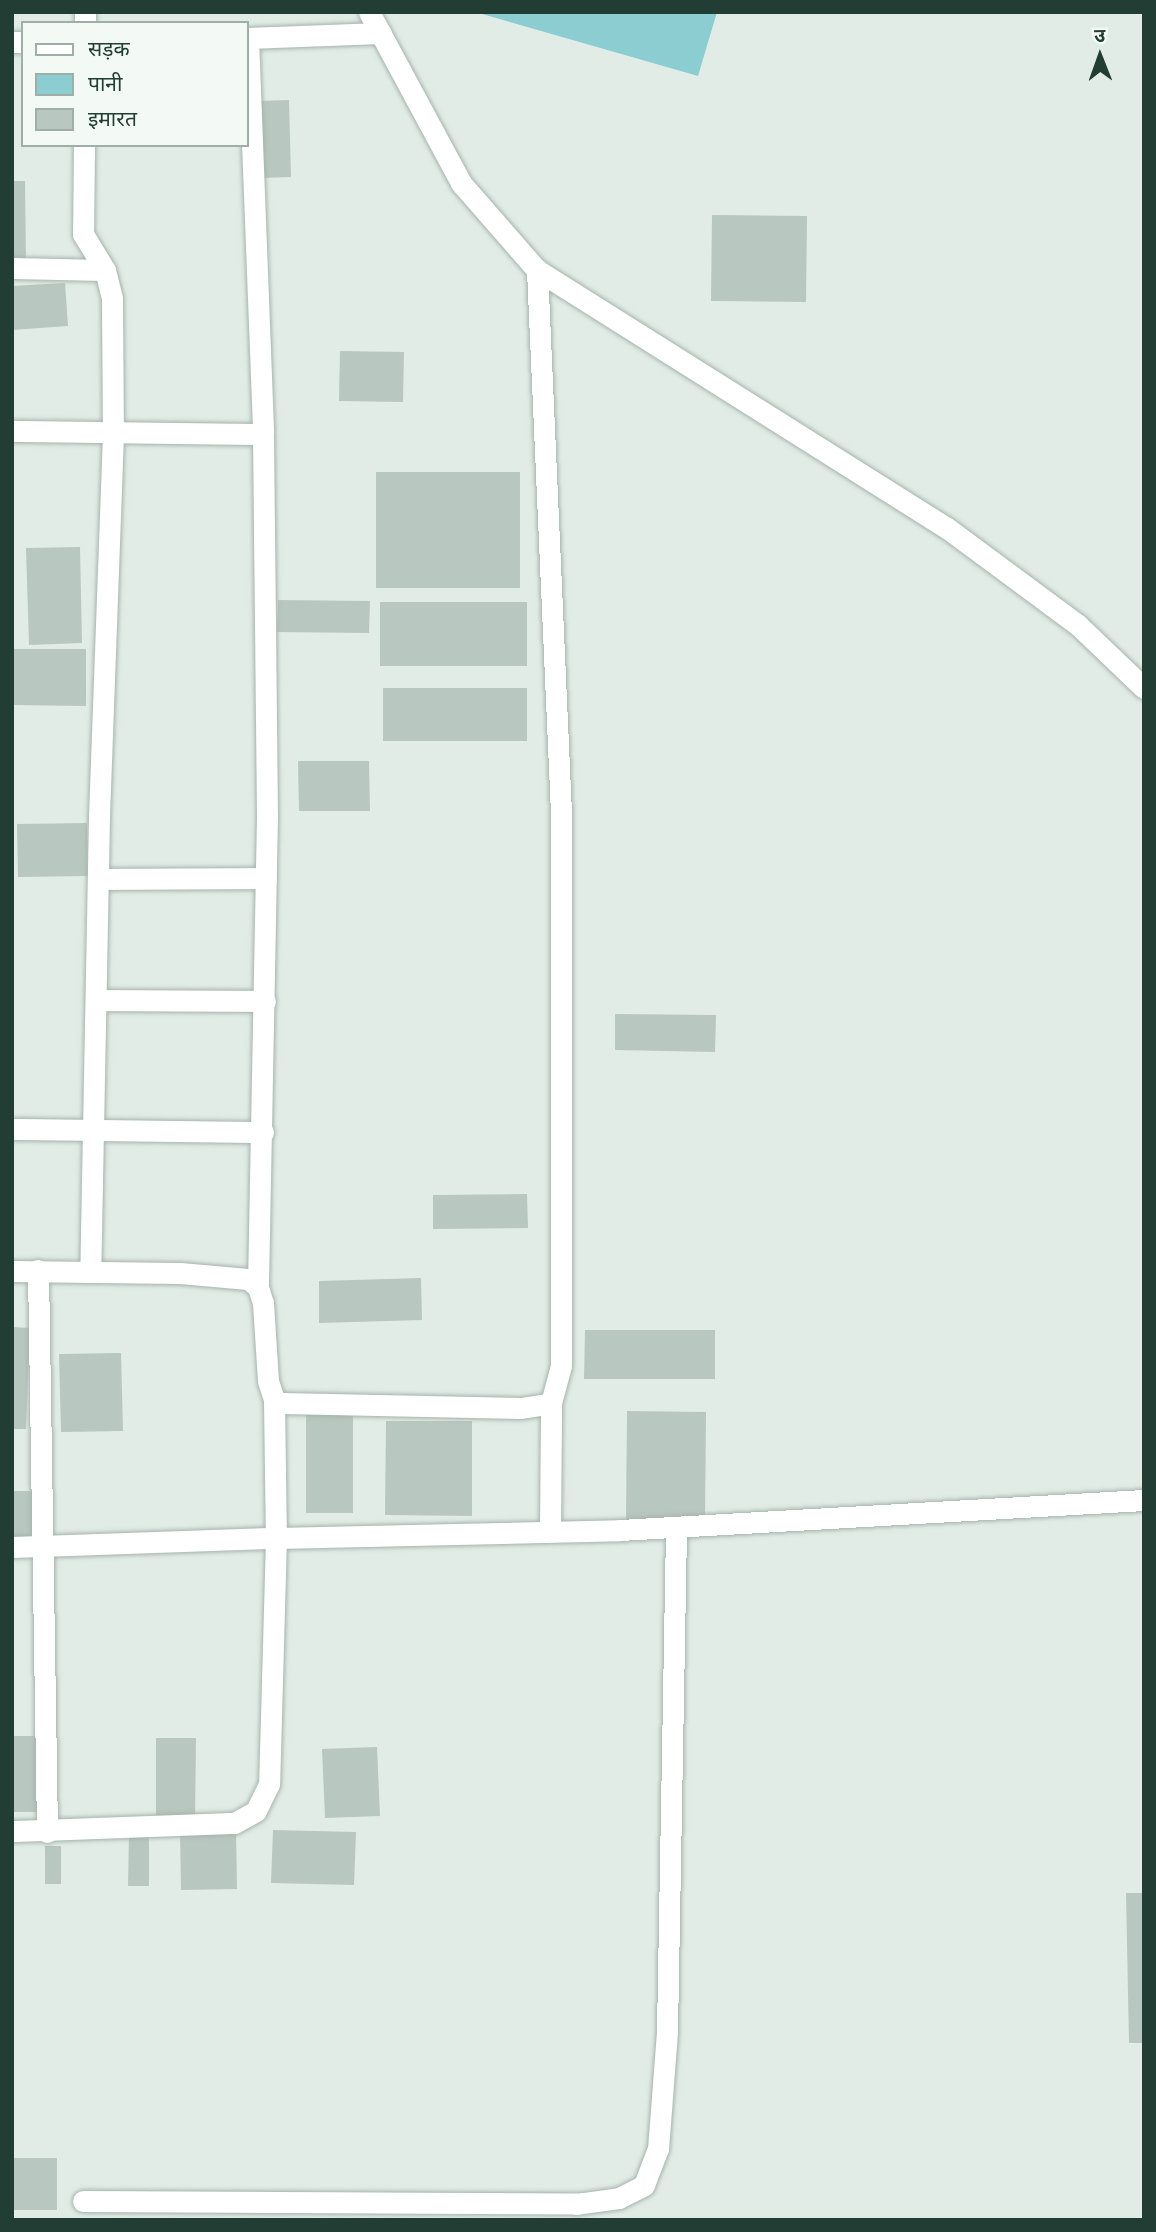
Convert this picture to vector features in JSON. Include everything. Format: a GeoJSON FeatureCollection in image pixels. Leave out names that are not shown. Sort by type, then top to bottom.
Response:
{"type":"FeatureCollection","features":[{"type":"Feature","properties":{"kind":"street"},"geometry":{"type":"LineString","coordinates":[[369,12],[461,183],[537,270],[947,528],[1078,625],[1144,688]]}},
{"type":"Feature","properties":{"kind":"street"},"geometry":{"type":"LineString","coordinates":[[248,38],[381,33]]}},
{"type":"Feature","properties":{"kind":"street"},"geometry":{"type":"LineString","coordinates":[[12,1831],[47,1832],[234,1824],[256,1811],[269,1784],[276,1538],[274,1400],[258,1287],[266,878],[263,434],[248,63]]}},
{"type":"Feature","properties":{"kind":"street"},"geometry":{"type":"LineString","coordinates":[[84,147],[83,234],[105,270],[112,299],[113,434],[98,879],[90,1272]]}},
{"type":"Feature","properties":{"kind":"street"},"geometry":{"type":"LineString","coordinates":[[12,268],[105,270]]}},
{"type":"Feature","properties":{"kind":"street"},"geometry":{"type":"LineString","coordinates":[[537,270],[561,813],[557,1211],[561,1365],[551,1403],[551,1529]]}},
{"type":"Feature","properties":{"kind":"street"},"geometry":{"type":"LineString","coordinates":[[12,431],[263,434]]}},
{"type":"Feature","properties":{"kind":"street"},"geometry":{"type":"LineString","coordinates":[[98,879],[266,878]]}},
{"type":"Feature","properties":{"kind":"street"},"geometry":{"type":"LineString","coordinates":[[96,1000],[265,1001]]}},
{"type":"Feature","properties":{"kind":"street"},"geometry":{"type":"LineString","coordinates":[[12,1129],[263,1132]]}},
{"type":"Feature","properties":{"kind":"street"},"geometry":{"type":"LineString","coordinates":[[12,1270],[234,1275],[258,1287]]}},
{"type":"Feature","properties":{"kind":"street"},"geometry":{"type":"LineString","coordinates":[[38,1270],[47,1832]]}},
{"type":"Feature","properties":{"kind":"street"},"geometry":{"type":"LineString","coordinates":[[274,1400],[292,1404],[521,1408],[551,1403]]}},
{"type":"Feature","properties":{"kind":"street"},"geometry":{"type":"LineString","coordinates":[[12,1547],[551,1529],[676,1528],[1144,1500]]}},
{"type":"Feature","properties":{"kind":"street"},"geometry":{"type":"LineString","coordinates":[[83,2201],[576,2204],[619,2199],[644,2185],[658,2148],[667,2031],[676,1528]]}},
{"type":"Feature","properties":{"kind":"water"},"geometry":{"type":"Polygon","coordinates":[[[475,12],[717,12],[698,76],[475,12]]]}},
{"type":"Feature","properties":{"kind":"building"},"geometry":{"type":"Polygon","coordinates":[[[289,100],[291,177],[262,178],[259,101],[289,100]]]}},
{"type":"Feature","properties":{"kind":"building"},"geometry":{"type":"Polygon","coordinates":[[[12,181],[25,181],[26,264],[12,264],[12,181]]]}},
{"type":"Feature","properties":{"kind":"building"},"geometry":{"type":"Polygon","coordinates":[[[712,215],[807,216],[806,302],[711,301],[712,215]]]}},
{"type":"Feature","properties":{"kind":"building"},"geometry":{"type":"Polygon","coordinates":[[[65,283],[68,326],[12,330],[12,286],[65,283]]]}},
{"type":"Feature","properties":{"kind":"building"},"geometry":{"type":"Polygon","coordinates":[[[340,351],[404,352],[403,402],[339,401],[340,351]]]}},
{"type":"Feature","properties":{"kind":"building"},"geometry":{"type":"Polygon","coordinates":[[[376,472],[520,472],[520,588],[376,588],[376,472]]]}},
{"type":"Feature","properties":{"kind":"building"},"geometry":{"type":"Polygon","coordinates":[[[80,547],[82,643],[29,645],[26,548],[80,547]]]}},
{"type":"Feature","properties":{"kind":"building"},"geometry":{"type":"Polygon","coordinates":[[[278,600],[370,601],[369,633],[277,632],[278,600]]]}},
{"type":"Feature","properties":{"kind":"building"},"geometry":{"type":"Polygon","coordinates":[[[380,602],[527,602],[527,666],[380,666],[380,602]]]}},
{"type":"Feature","properties":{"kind":"building"},"geometry":{"type":"Polygon","coordinates":[[[12,649],[86,649],[86,706],[12,705],[12,649]]]}},
{"type":"Feature","properties":{"kind":"building"},"geometry":{"type":"Polygon","coordinates":[[[383,688],[527,688],[527,741],[383,741],[383,688]]]}},
{"type":"Feature","properties":{"kind":"building"},"geometry":{"type":"Polygon","coordinates":[[[298,761],[369,761],[370,811],[299,811],[298,761]]]}},
{"type":"Feature","properties":{"kind":"building"},"geometry":{"type":"Polygon","coordinates":[[[87,823],[88,876],[18,877],[17,824],[87,823]]]}},
{"type":"Feature","properties":{"kind":"building"},"geometry":{"type":"Polygon","coordinates":[[[615,1014],[716,1015],[715,1052],[615,1050],[615,1014]]]}},
{"type":"Feature","properties":{"kind":"building"},"geometry":{"type":"Polygon","coordinates":[[[527,1194],[528,1228],[433,1229],[433,1195],[527,1194]]]}},
{"type":"Feature","properties":{"kind":"building"},"geometry":{"type":"Polygon","coordinates":[[[421,1278],[422,1320],[319,1323],[319,1281],[421,1278]]]}},
{"type":"Feature","properties":{"kind":"building"},"geometry":{"type":"Polygon","coordinates":[[[12,1327],[30,1328],[26,1429],[12,1429],[12,1327]]]}},
{"type":"Feature","properties":{"kind":"building"},"geometry":{"type":"Polygon","coordinates":[[[585,1330],[715,1330],[715,1379],[584,1379],[585,1330]]]}},
{"type":"Feature","properties":{"kind":"building"},"geometry":{"type":"Polygon","coordinates":[[[121,1353],[123,1431],[61,1432],[59,1354],[121,1353]]]}},
{"type":"Feature","properties":{"kind":"building"},"geometry":{"type":"Polygon","coordinates":[[[627,1411],[706,1412],[705,1521],[626,1520],[627,1411]]]}},
{"type":"Feature","properties":{"kind":"building"},"geometry":{"type":"Polygon","coordinates":[[[353,1412],[353,1513],[306,1513],[306,1413],[353,1412]]]}},
{"type":"Feature","properties":{"kind":"building"},"geometry":{"type":"Polygon","coordinates":[[[386,1421],[472,1421],[472,1516],[385,1515],[386,1421]]]}},
{"type":"Feature","properties":{"kind":"building"},"geometry":{"type":"Polygon","coordinates":[[[12,1491],[34,1491],[34,1541],[12,1541],[12,1491]]]}},
{"type":"Feature","properties":{"kind":"building"},"geometry":{"type":"Polygon","coordinates":[[[12,1736],[43,1736],[43,1812],[12,1812],[12,1736]]]}},
{"type":"Feature","properties":{"kind":"building"},"geometry":{"type":"Polygon","coordinates":[[[156,1738],[196,1738],[195,1822],[156,1822],[156,1738]]]}},
{"type":"Feature","properties":{"kind":"building"},"geometry":{"type":"Polygon","coordinates":[[[377,1747],[380,1816],[325,1818],[322,1749],[377,1747]]]}},
{"type":"Feature","properties":{"kind":"building"},"geometry":{"type":"Polygon","coordinates":[[[236,1829],[237,1889],[181,1890],[180,1830],[236,1829]]]}},
{"type":"Feature","properties":{"kind":"building"},"geometry":{"type":"Polygon","coordinates":[[[273,1830],[356,1832],[354,1885],[271,1883],[273,1830]]]}},
{"type":"Feature","properties":{"kind":"building"},"geometry":{"type":"Polygon","coordinates":[[[129,1832],[149,1832],[149,1886],[128,1886],[129,1832]]]}},
{"type":"Feature","properties":{"kind":"building"},"geometry":{"type":"Polygon","coordinates":[[[45,1846],[61,1846],[61,1884],[45,1884],[45,1846]]]}},
{"type":"Feature","properties":{"kind":"building"},"geometry":{"type":"Polygon","coordinates":[[[1126,1893],[1144,1893],[1144,2043],[1129,2043],[1126,1893]]]}},
{"type":"Feature","properties":{"kind":"building"},"geometry":{"type":"Polygon","coordinates":[[[12,2158],[57,2158],[57,2210],[12,2210],[12,2158]]]}}]}
